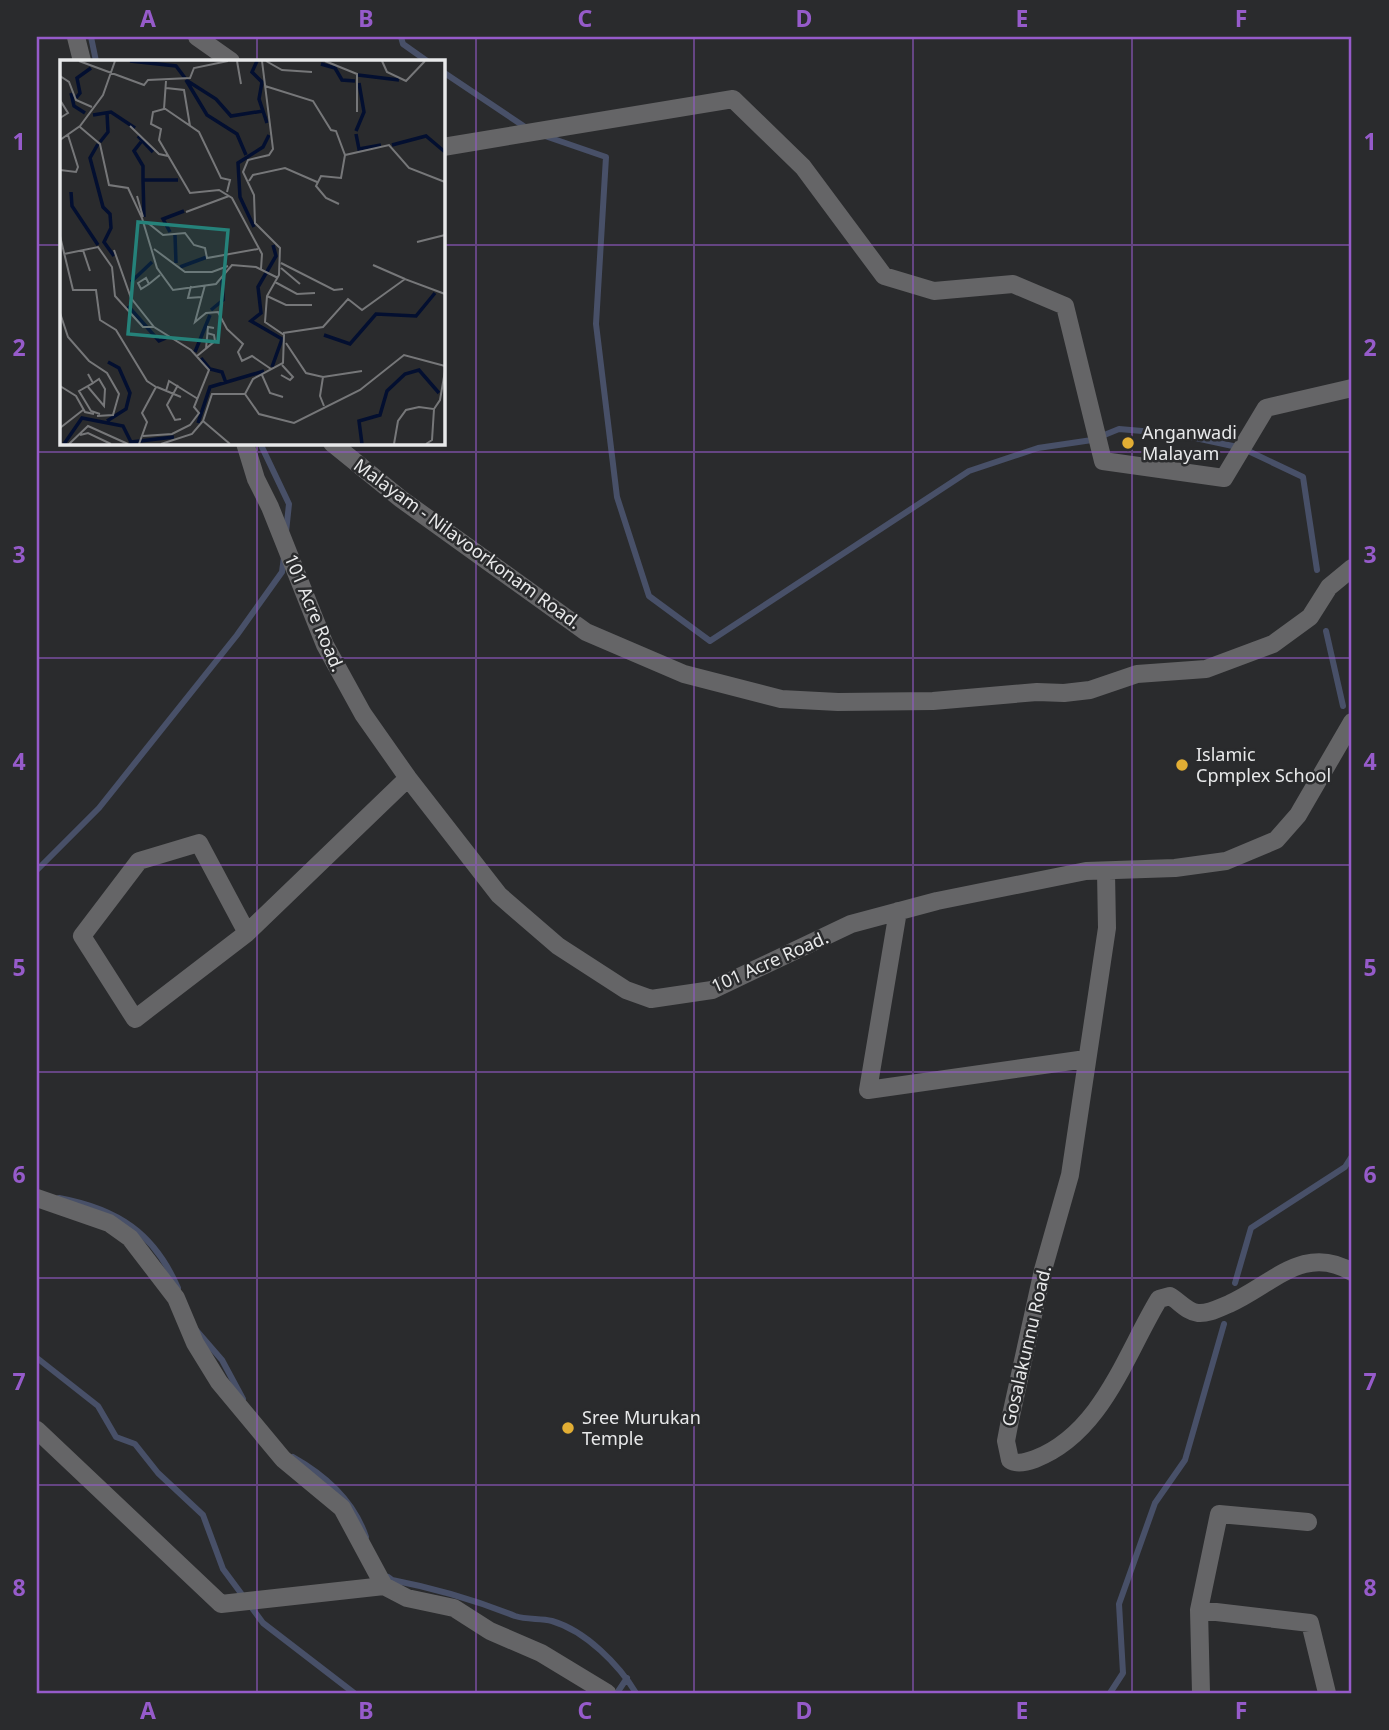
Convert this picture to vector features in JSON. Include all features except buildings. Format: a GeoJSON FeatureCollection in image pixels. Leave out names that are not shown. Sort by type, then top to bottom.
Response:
{"type":"FeatureCollection","features":[{"type":"Feature","properties":{"kind":"street"},"geometry":{"type":"LineString","coordinates":[[76,37],[82,60]]}},
{"type":"Feature","properties":{"kind":"street"},"geometry":{"type":"LineString","coordinates":[[197,37],[230,60]]}},
{"type":"Feature","properties":{"kind":"street"},"geometry":{"type":"LineString","coordinates":[[444,147],[733,99],[803,167],[884,276],[933,291],[1013,284],[1065,306],[1103,461],[1224,478],[1266,408],[1352,388]]}},
{"type":"Feature","properties":{"kind":"street","name":"101 Acre Road."},"geometry":{"type":"LineString","coordinates":[[245,444],[256,480],[325,645],[340,674],[408,778],[499,895],[558,946],[626,990],[641,996],[665,999],[712,990],[851,924],[898,911],[1086,871],[1106,872],[1226,861],[1276,840],[1298,815],[1352,722]]}},
{"type":"Feature","properties":{"kind":"street","name":"Malayam - Nilavoorkonam Road."},"geometry":{"type":"LineString","coordinates":[[333,444],[401,499],[586,632],[684,674],[781,699],[838,702],[933,701],[1037,692],[1064,693],[1090,690],[1137,674],[1206,669],[1273,643],[1310,617],[1329,587],[1352,568]]}},
{"type":"Feature","properties":{"kind":"street"},"geometry":{"type":"LineString","coordinates":[[247,933],[199,843],[139,861],[82,936],[135,1019],[247,933],[408,778]]}},
{"type":"Feature","properties":{"kind":"street","name":"Gosalakunnu Road."},"geometry":{"type":"LineString","coordinates":[[1106,872],[1107,928],[1070,1175],[1043,1270],[1006,1441],[1008,1457],[1013,1463],[1029,1461],[1048,1453],[1092,1417],[1159,1299],[1170,1296],[1187,1309],[1202,1313],[1236,1301],[1306,1261],[1325,1262],[1352,1272]]}},
{"type":"Feature","properties":{"kind":"street"},"geometry":{"type":"LineString","coordinates":[[898,911],[868,1090],[1086,1059]]}},
{"type":"Feature","properties":{"kind":"street"},"geometry":{"type":"LineString","coordinates":[[37,1198],[109,1223],[130,1238],[176,1298],[195,1343],[219,1382],[283,1459],[342,1508],[384,1586]]}},
{"type":"Feature","properties":{"kind":"street"},"geometry":{"type":"LineString","coordinates":[[37,1430],[221,1604],[384,1586],[407,1598],[454,1608],[490,1631],[541,1653],[607,1693]]}},
{"type":"Feature","properties":{"kind":"street"},"geometry":{"type":"LineString","coordinates":[[1201,1693],[1199,1610],[1219,1514],[1308,1522]]}},
{"type":"Feature","properties":{"kind":"street"},"geometry":{"type":"LineString","coordinates":[[1199,1610],[1310,1623],[1327,1693]]}},
{"type":"Feature","properties":{"kind":"waterway"},"geometry":{"type":"LineString","coordinates":[[91,37],[96,60]]}},
{"type":"Feature","properties":{"kind":"waterway"},"geometry":{"type":"LineString","coordinates":[[401,37],[403,44],[426,60]]}},
{"type":"Feature","properties":{"kind":"waterway"},"geometry":{"type":"LineString","coordinates":[[444,73],[528,129]]}},
{"type":"Feature","properties":{"kind":"waterway"},"geometry":{"type":"LineString","coordinates":[[545,136],[606,157],[596,324],[617,497],[649,596],[710,641],[969,471],[1038,448],[1092,440],[1119,429],[1177,434],[1242,448],[1303,477],[1317,570]]}},
{"type":"Feature","properties":{"kind":"waterway"},"geometry":{"type":"LineString","coordinates":[[260,444],[289,504],[286,532]]}},
{"type":"Feature","properties":{"kind":"waterway"},"geometry":{"type":"LineString","coordinates":[[37,870],[99,808],[237,635],[282,572],[284,557]]}},
{"type":"Feature","properties":{"kind":"waterway"},"geometry":{"type":"LineString","coordinates":[[1326,631],[1343,706]]}},
{"type":"Feature","properties":{"kind":"waterway"},"geometry":{"type":"LineString","coordinates":[[1235,1283],[1251,1228],[1345,1167],[1352,1156]]}},
{"type":"Feature","properties":{"kind":"waterway"},"geometry":{"type":"LineString","coordinates":[[59,1198],[99,1209],[132,1226],[158,1252],[178,1288]]}},
{"type":"Feature","properties":{"kind":"waterway"},"geometry":{"type":"LineString","coordinates":[[1110,1693],[1123,1673],[1119,1604],[1155,1503],[1185,1460],[1224,1324]]}},
{"type":"Feature","properties":{"kind":"waterway"},"geometry":{"type":"LineString","coordinates":[[196,1330],[222,1360],[243,1399]]}},
{"type":"Feature","properties":{"kind":"waterway"},"geometry":{"type":"LineString","coordinates":[[37,1358],[98,1406],[116,1437],[135,1444],[158,1473],[203,1515],[223,1569],[263,1623],[354,1693]]}},
{"type":"Feature","properties":{"kind":"waterway"},"geometry":{"type":"LineString","coordinates":[[293,1457],[337,1490],[354,1512],[366,1537]]}},
{"type":"Feature","properties":{"kind":"waterway"},"geometry":{"type":"LineString","coordinates":[[388,1577],[515,1616],[547,1620],[565,1626],[600,1650],[636,1693]]}},
{"type":"Feature","properties":{"kind":"waterway"},"geometry":{"type":"LineString","coordinates":[[617,1693],[627,1678]]}},
{"type":"Feature","properties":{"kind":"place","name":"Anganwadi Malayam"},"geometry":{"type":"Point","coordinates":[1128,443]}},
{"type":"Feature","properties":{"kind":"place","name":"Islamic Cpmplex School"},"geometry":{"type":"Point","coordinates":[1182,765]}},
{"type":"Feature","properties":{"kind":"place","name":"Sree Murukan Temple"},"geometry":{"type":"Point","coordinates":[568,1428]}}]}
